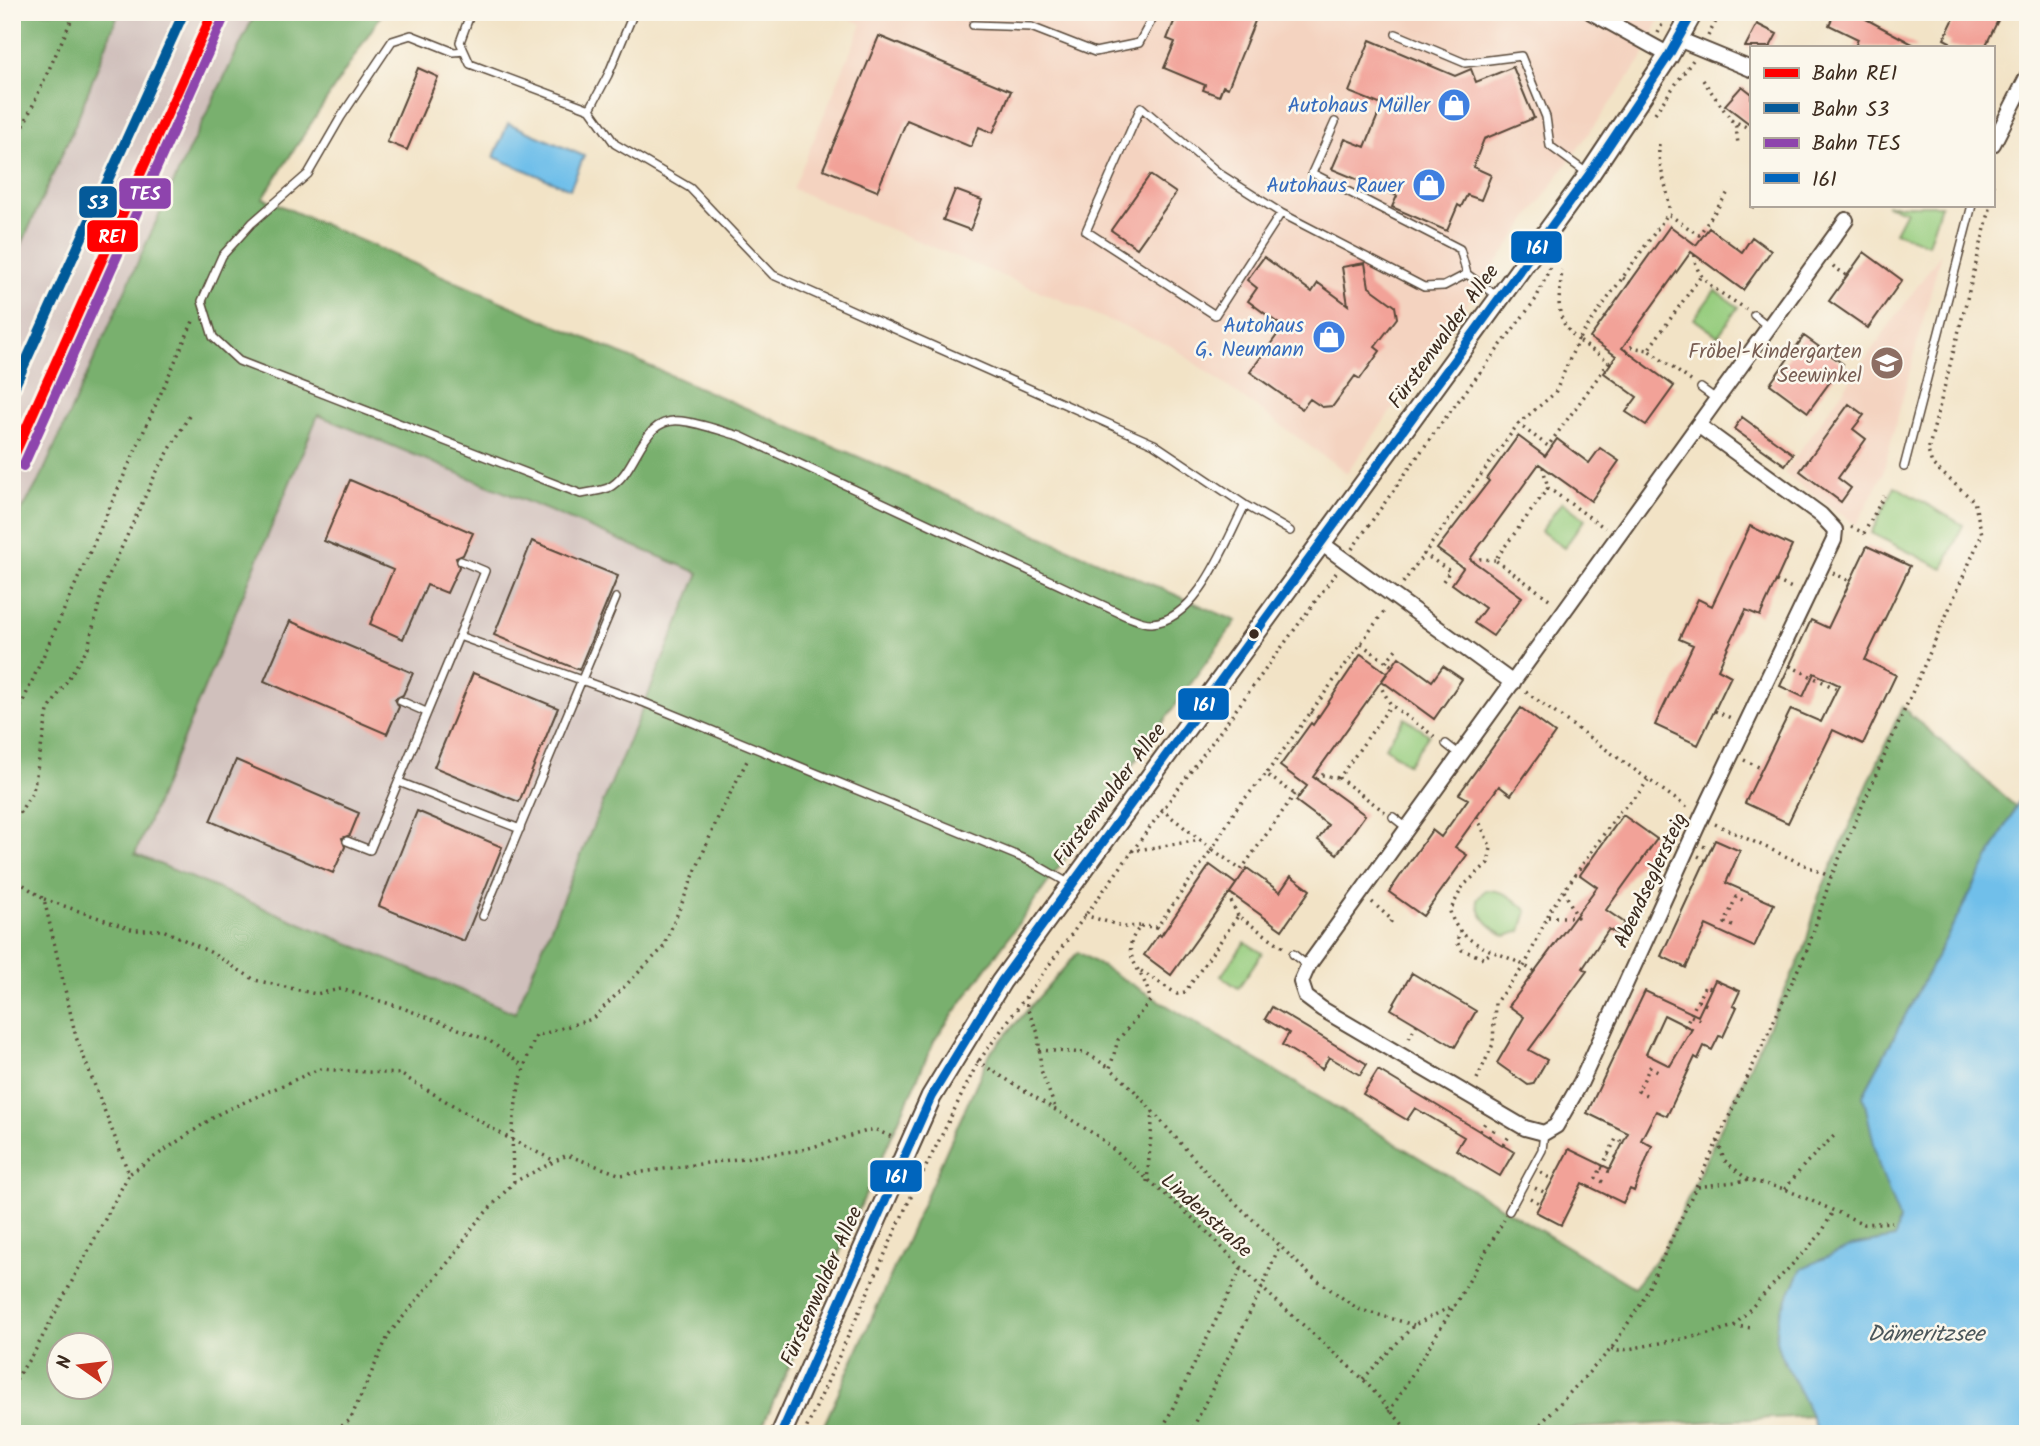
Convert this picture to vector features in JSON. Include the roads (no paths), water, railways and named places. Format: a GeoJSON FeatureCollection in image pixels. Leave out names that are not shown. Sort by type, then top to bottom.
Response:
{"type":"FeatureCollection","features":[{"type":"Feature","properties":{"kind":"main road","name":"Fürstenwalder Allee"},"geometry":{"type":"LineString","coordinates":[[780,1434],[909,1145],[958,1050],[1070,884],[1589,175],[1667,46],[1693,12]]}},
{"type":"Feature","properties":{"kind":"street"},"geometry":{"type":"LineString","coordinates":[[1591,12],[1667,46],[1702,48],[1750,69]]}},
{"type":"Feature","properties":{"kind":"street"},"geometry":{"type":"LineString","coordinates":[[1994,142],[2028,75]]}},
{"type":"Feature","properties":{"kind":"street"},"geometry":{"type":"LineString","coordinates":[[1544,1133],[1525,1128],[1501,1115],[1322,1009],[1306,997],[1301,982],[1308,967],[1460,755],[1517,686],[1565,611],[1846,220]]}},
{"type":"Feature","properties":{"kind":"street","name":"Abendseglersteig"},"geometry":{"type":"LineString","coordinates":[[1544,1133],[1556,1126],[1581,1082],[1701,818],[1834,540],[1835,530],[1821,515],[1698,425]]}},
{"type":"Feature","properties":{"kind":"street"},"geometry":{"type":"LineString","coordinates":[[1321,543],[1517,686]]}},
{"type":"Feature","properties":{"kind":"lane"},"geometry":{"type":"LineString","coordinates":[[471,12],[460,43],[470,64],[590,109],[614,144],[690,188],[773,275],[1154,444],[1245,505],[1290,531]]}},
{"type":"Feature","properties":{"kind":"lane"},"geometry":{"type":"LineString","coordinates":[[590,109],[608,75],[634,12]]}},
{"type":"Feature","properties":{"kind":"lane"},"geometry":{"type":"LineString","coordinates":[[973,25],[1031,27],[1095,52],[1139,43],[1156,12]]}},
{"type":"Feature","properties":{"kind":"lane"},"geometry":{"type":"LineString","coordinates":[[1396,34],[1465,63],[1521,56],[1546,117],[1550,146],[1589,175]]}},
{"type":"Feature","properties":{"kind":"lane"},"geometry":{"type":"LineString","coordinates":[[464,51],[454,52],[411,35],[392,41],[341,117],[308,174],[252,223],[222,256],[202,301],[213,337],[239,361],[581,494],[610,487],[629,466],[648,434],[663,422],[680,420],[740,436],[1126,616],[1151,623],[1182,613],[1205,583],[1245,505]]}},
{"type":"Feature","properties":{"kind":"lane"},"geometry":{"type":"LineString","coordinates":[[1281,213],[1215,315],[1086,231],[1141,107],[1220,174],[1281,213],[1424,287],[1444,286],[1467,274]]}},
{"type":"Feature","properties":{"kind":"lane"},"geometry":{"type":"LineString","coordinates":[[1335,122],[1312,173],[1460,249],[1467,274],[1499,298]]}},
{"type":"Feature","properties":{"kind":"lane"},"geometry":{"type":"LineString","coordinates":[[1904,467],[1972,206]]}},
{"type":"Feature","properties":{"kind":"lane"},"geometry":{"type":"LineString","coordinates":[[1754,315],[1769,327]]}},
{"type":"Feature","properties":{"kind":"lane"},"geometry":{"type":"LineString","coordinates":[[1701,388],[1717,399]]}},
{"type":"Feature","properties":{"kind":"lane"},"geometry":{"type":"LineString","coordinates":[[347,841],[370,850],[485,571],[461,561]]}},
{"type":"Feature","properties":{"kind":"lane"},"geometry":{"type":"LineString","coordinates":[[483,916],[617,598]]}},
{"type":"Feature","properties":{"kind":"lane"},"geometry":{"type":"LineString","coordinates":[[458,636],[754,748],[1030,861],[1070,884]]}},
{"type":"Feature","properties":{"kind":"lane"},"geometry":{"type":"LineString","coordinates":[[401,701],[426,712]]}},
{"type":"Feature","properties":{"kind":"lane"},"geometry":{"type":"LineString","coordinates":[[1446,744],[1460,755]]}},
{"type":"Feature","properties":{"kind":"lane"},"geometry":{"type":"LineString","coordinates":[[399,782],[520,829]]}},
{"type":"Feature","properties":{"kind":"lane"},"geometry":{"type":"LineString","coordinates":[[1392,817],[1408,828]]}},
{"type":"Feature","properties":{"kind":"lane"},"geometry":{"type":"LineString","coordinates":[[1293,954],[1308,967]]}},
{"type":"Feature","properties":{"kind":"lane"},"geometry":{"type":"LineString","coordinates":[[1509,1211],[1542,1150],[1544,1133]]}},
{"type":"Feature","properties":{"kind":"water"},"geometry":{"type":"Polygon","coordinates":[[[508,123],[584,156],[570,189],[494,157],[508,123]]]}},
{"type":"Feature","properties":{"kind":"water","name":"Dämeritzsee"},"geometry":{"type":"Polygon","coordinates":[[[2028,784],[2028,1434],[1816,1434],[1807,1407],[1779,1348],[1776,1335],[1779,1316],[1802,1268],[1852,1246],[1895,1238],[1899,1219],[1879,1166],[1863,1095],[2028,784]]]}},
{"type":"Feature","properties":{"kind":"rail line","name":"S3"},"geometry":{"type":"LineString","coordinates":[[12,392],[184,12]]}},
{"type":"Feature","properties":{"kind":"rail line","name":"RE1"},"geometry":{"type":"LineString","coordinates":[[12,460],[213,12]]}},
{"type":"Feature","properties":{"kind":"rail line","name":"TES"},"geometry":{"type":"LineString","coordinates":[[23,466],[224,17]]}},
{"type":"Feature","properties":{"kind":"place","name":"Autohaus Müller"},"geometry":{"type":"Point","coordinates":[1454,105]}},
{"type":"Feature","properties":{"kind":"place","name":"Autohaus Rauer"},"geometry":{"type":"Point","coordinates":[1429,185]}},
{"type":"Feature","properties":{"kind":"place","name":"Autohaus G. Neumann"},"geometry":{"type":"Point","coordinates":[1329,337]}},
{"type":"Feature","properties":{"kind":"place","name":"Fröbel-Kindergarten Seewinkel"},"geometry":{"type":"Point","coordinates":[1887,363]}}]}
